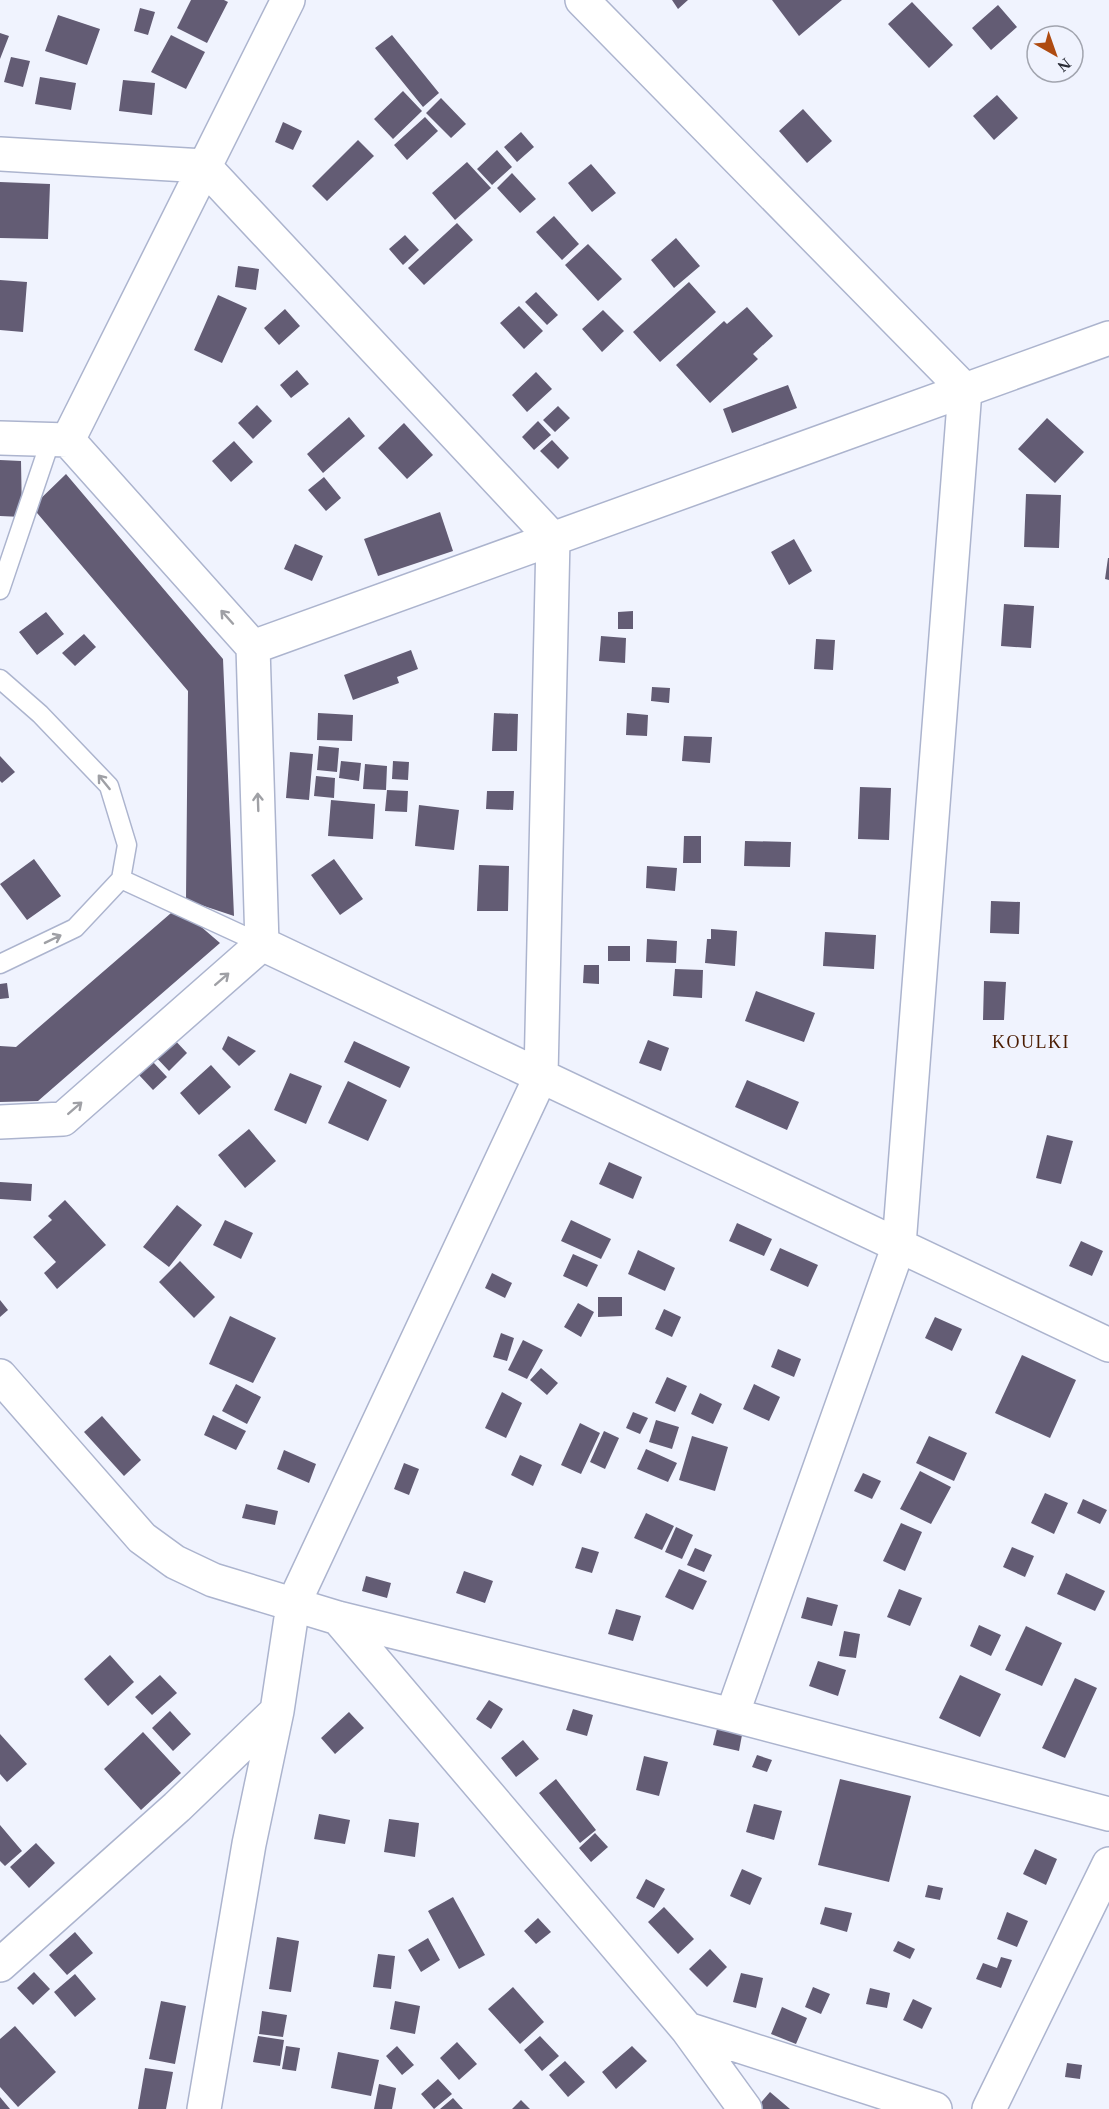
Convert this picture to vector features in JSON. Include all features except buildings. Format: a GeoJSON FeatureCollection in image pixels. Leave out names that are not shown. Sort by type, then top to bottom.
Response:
{"type":"FeatureCollection","features":[{"type":"Feature","properties":{"kind":"street"},"geometry":{"type":"LineString","coordinates":[[59,439],[204,166],[288,0]]}},
{"type":"Feature","properties":{"kind":"street"},"geometry":{"type":"LineString","coordinates":[[582,0],[965,390],[899,1245],[732,1715]]}},
{"type":"Feature","properties":{"kind":"street"},"geometry":{"type":"LineString","coordinates":[[0,154],[204,166],[553,538],[541,1076],[293,1605],[278,1712],[249,1844],[204,2109]]}},
{"type":"Feature","properties":{"kind":"street"},"geometry":{"type":"LineString","coordinates":[[253,647],[1109,338]]}},
{"type":"Feature","properties":{"kind":"street"},"geometry":{"type":"LineString","coordinates":[[0,438],[59,439],[253,647],[262,944]]}},
{"type":"Feature","properties":{"kind":"street"},"geometry":{"type":"LineString","coordinates":[[262,944],[1109,1345]]}},
{"type":"Feature","properties":{"kind":"street"},"geometry":{"type":"LineString","coordinates":[[0,1122],[63,1119],[262,944]]}},
{"type":"Feature","properties":{"kind":"street"},"geometry":{"type":"LineString","coordinates":[[0,1376],[142,1538],[175,1562],[213,1580],[338,1618],[732,1715],[1109,1814]]}},
{"type":"Feature","properties":{"kind":"street"},"geometry":{"type":"LineString","coordinates":[[338,1618],[687,2029],[745,2109]]}},
{"type":"Feature","properties":{"kind":"street"},"geometry":{"type":"LineString","coordinates":[[6,1949],[177,1807],[278,1712]]}},
{"type":"Feature","properties":{"kind":"street"},"geometry":{"type":"LineString","coordinates":[[989,2109],[1109,1864]]}},
{"type":"Feature","properties":{"kind":"street"},"geometry":{"type":"LineString","coordinates":[[687,2029],[935,2109]]}},
{"type":"Feature","properties":{"kind":"lane"},"geometry":{"type":"LineString","coordinates":[[0,590],[59,439]]}},
{"type":"Feature","properties":{"kind":"lane"},"geometry":{"type":"LineString","coordinates":[[0,679],[40,714],[109,786],[128,845],[122,879],[75,928],[0,964]]}},
{"type":"Feature","properties":{"kind":"lane"},"geometry":{"type":"LineString","coordinates":[[122,879],[262,944]]}},
{"type":"Feature","properties":{"kind":"district","name":"KOULKI"},"geometry":{"type":"Point","coordinates":[1031,1042]}}]}
